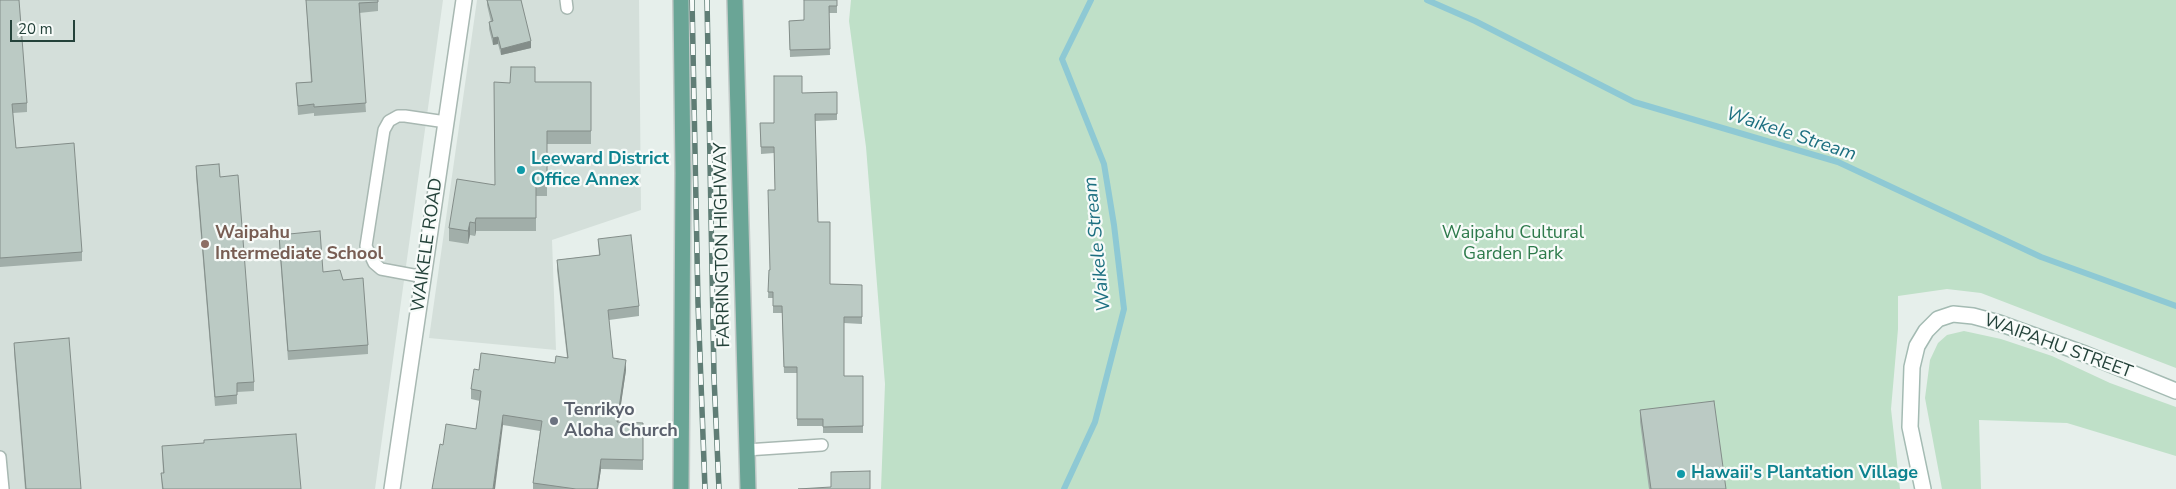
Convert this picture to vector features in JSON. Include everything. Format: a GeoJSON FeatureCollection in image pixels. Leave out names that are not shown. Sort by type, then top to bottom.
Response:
{"type":"FeatureCollection","features":[{"type":"Feature","properties":{"kind":"main road"},"geometry":{"type":"LineString","coordinates":[[681,0],[684,173],[681,489]]}},
{"type":"Feature","properties":{"kind":"main road","name":"FARRINGTON HIGHWAY"},"geometry":{"type":"LineString","coordinates":[[735,0],[748,489]]}},
{"type":"Feature","properties":{"kind":"street","name":"WAIKELE ROAD"},"geometry":{"type":"LineString","coordinates":[[392,489],[464,0]]}},
{"type":"Feature","properties":{"kind":"street","name":"WAIPAHU STREET"},"geometry":{"type":"LineString","coordinates":[[1922,489],[1910,427],[1912,367],[1917,346],[1938,319],[1953,314],[1972,316],[2000,323],[2085,354],[2176,391]]}},
{"type":"Feature","properties":{"kind":"lane"},"geometry":{"type":"LineString","coordinates":[[424,277],[381,269],[374,263],[366,246],[384,130],[389,121],[398,116],[406,116],[446,122]]}},
{"type":"Feature","properties":{"kind":"lane"},"geometry":{"type":"LineString","coordinates":[[746,450],[822,445]]}},
{"type":"Feature","properties":{"kind":"lane"},"geometry":{"type":"LineString","coordinates":[[0,457],[2,489]]}},
{"type":"Feature","properties":{"kind":"shaded area","name":"Waipahu Intermediate School"},"geometry":{"type":"Polygon","coordinates":[[[0,0],[443,0],[375,489],[0,489],[0,0]]]}},
{"type":"Feature","properties":{"kind":"shaded area"},"geometry":{"type":"Polygon","coordinates":[[[477,0],[639,0],[641,210],[552,240],[556,350],[429,338],[477,0]]]}},
{"type":"Feature","properties":{"kind":"green space","name":"Waipahu Cultural Garden Park"},"geometry":{"type":"Polygon","coordinates":[[[851,0],[2176,0],[2176,368],[1981,293],[1947,289],[1898,296],[1898,329],[1891,409],[1900,489],[881,489],[885,384],[866,147],[849,21],[851,0]]]}},
{"type":"Feature","properties":{"kind":"green space"},"geometry":{"type":"Polygon","coordinates":[[[1964,331],[2001,339],[2052,356],[2110,383],[2176,407],[2176,456],[2067,423],[1979,420],[1981,489],[1942,489],[1925,398],[1930,360],[1938,343],[1947,335],[1964,331]]]}},
{"type":"Feature","properties":{"kind":"building"},"geometry":{"type":"Polygon","coordinates":[[[0,0],[19,0],[27,103],[12,104],[16,148],[74,143],[82,252],[0,258],[0,0]]]}},
{"type":"Feature","properties":{"kind":"building"},"geometry":{"type":"Polygon","coordinates":[[[306,0],[378,0],[378,2],[359,3],[366,103],[314,107],[314,104],[298,106],[296,83],[312,82],[306,0]]]}},
{"type":"Feature","properties":{"kind":"building"},"geometry":{"type":"Polygon","coordinates":[[[487,0],[521,0],[531,41],[501,49],[498,37],[493,38],[489,22],[493,21],[487,0]]]}},
{"type":"Feature","properties":{"kind":"building"},"geometry":{"type":"Polygon","coordinates":[[[804,0],[837,0],[837,6],[829,6],[830,49],[790,50],[789,21],[804,20],[804,0]]]}},
{"type":"Feature","properties":{"kind":"building","name":"Leeward District Office Annex"},"geometry":{"type":"Polygon","coordinates":[[[511,67],[535,67],[535,82],[591,82],[591,131],[547,131],[547,183],[536,183],[536,218],[476,218],[475,223],[470,222],[468,231],[449,228],[457,179],[495,185],[494,82],[510,83],[511,67]]]}},
{"type":"Feature","properties":{"kind":"building"},"geometry":{"type":"Polygon","coordinates":[[[774,76],[802,76],[802,93],[837,92],[837,114],[815,114],[818,222],[830,222],[830,284],[862,285],[862,317],[844,317],[844,376],[863,376],[863,426],[823,427],[823,419],[797,419],[797,367],[784,367],[782,306],[773,306],[773,292],[768,292],[770,270],[768,190],[775,190],[774,147],[761,147],[760,123],[774,123],[774,76]]]}},
{"type":"Feature","properties":{"kind":"building"},"geometry":{"type":"Polygon","coordinates":[[[219,164],[220,177],[238,175],[254,382],[237,383],[237,395],[215,397],[196,166],[219,164]]]}},
{"type":"Feature","properties":{"kind":"building"},"geometry":{"type":"Polygon","coordinates":[[[320,231],[323,272],[340,270],[343,280],[363,278],[368,345],[288,351],[279,235],[320,231]]]}},
{"type":"Feature","properties":{"kind":"building"},"geometry":{"type":"Polygon","coordinates":[[[631,235],[639,306],[608,310],[613,358],[626,360],[617,422],[643,423],[643,460],[601,459],[597,489],[576,489],[533,483],[542,421],[503,415],[493,489],[432,489],[440,444],[443,445],[446,424],[476,429],[481,391],[471,389],[474,369],[479,370],[481,353],[555,363],[556,356],[568,358],[557,260],[600,255],[598,239],[631,235]]]}},
{"type":"Feature","properties":{"kind":"building"},"geometry":{"type":"Polygon","coordinates":[[[69,338],[81,489],[26,489],[14,343],[69,338]]]}},
{"type":"Feature","properties":{"kind":"building"},"geometry":{"type":"Polygon","coordinates":[[[1714,401],[1726,489],[1651,489],[1640,410],[1714,401]]]}},
{"type":"Feature","properties":{"kind":"building"},"geometry":{"type":"Polygon","coordinates":[[[296,434],[301,489],[163,489],[161,473],[164,473],[162,446],[204,443],[204,440],[296,434]]]}},
{"type":"Feature","properties":{"kind":"building"},"geometry":{"type":"Polygon","coordinates":[[[870,471],[870,489],[798,489],[831,487],[831,472],[870,471]]]}},
{"type":"Feature","properties":{"kind":"waterway","name":"Waikele Stream"},"geometry":{"type":"LineString","coordinates":[[1064,489],[1095,422],[1124,309],[1114,225],[1104,164],[1062,59],[1091,0]]}},
{"type":"Feature","properties":{"kind":"waterway","name":"Waikele Stream"},"geometry":{"type":"LineString","coordinates":[[1427,0],[1475,21],[1634,102],[1838,162],[2041,257],[2176,306]]}},
{"type":"Feature","properties":{"kind":"railway"},"geometry":{"type":"LineString","coordinates":[[692,0],[698,303],[705,489]]}},
{"type":"Feature","properties":{"kind":"railway"},"geometry":{"type":"LineString","coordinates":[[707,0],[714,377],[719,489]]}},
{"type":"Feature","properties":{"kind":"place","name":"Leeward District Office Annex"},"geometry":{"type":"Point","coordinates":[521,170]}},
{"type":"Feature","properties":{"kind":"place","name":"Waipahu Intermediate School"},"geometry":{"type":"Point","coordinates":[205,244]}},
{"type":"Feature","properties":{"kind":"place","name":"Tenrikyo Aloha Church"},"geometry":{"type":"Point","coordinates":[554,421]}},
{"type":"Feature","properties":{"kind":"place","name":"Hawaii's Plantation Village"},"geometry":{"type":"Point","coordinates":[1681,474]}}]}
